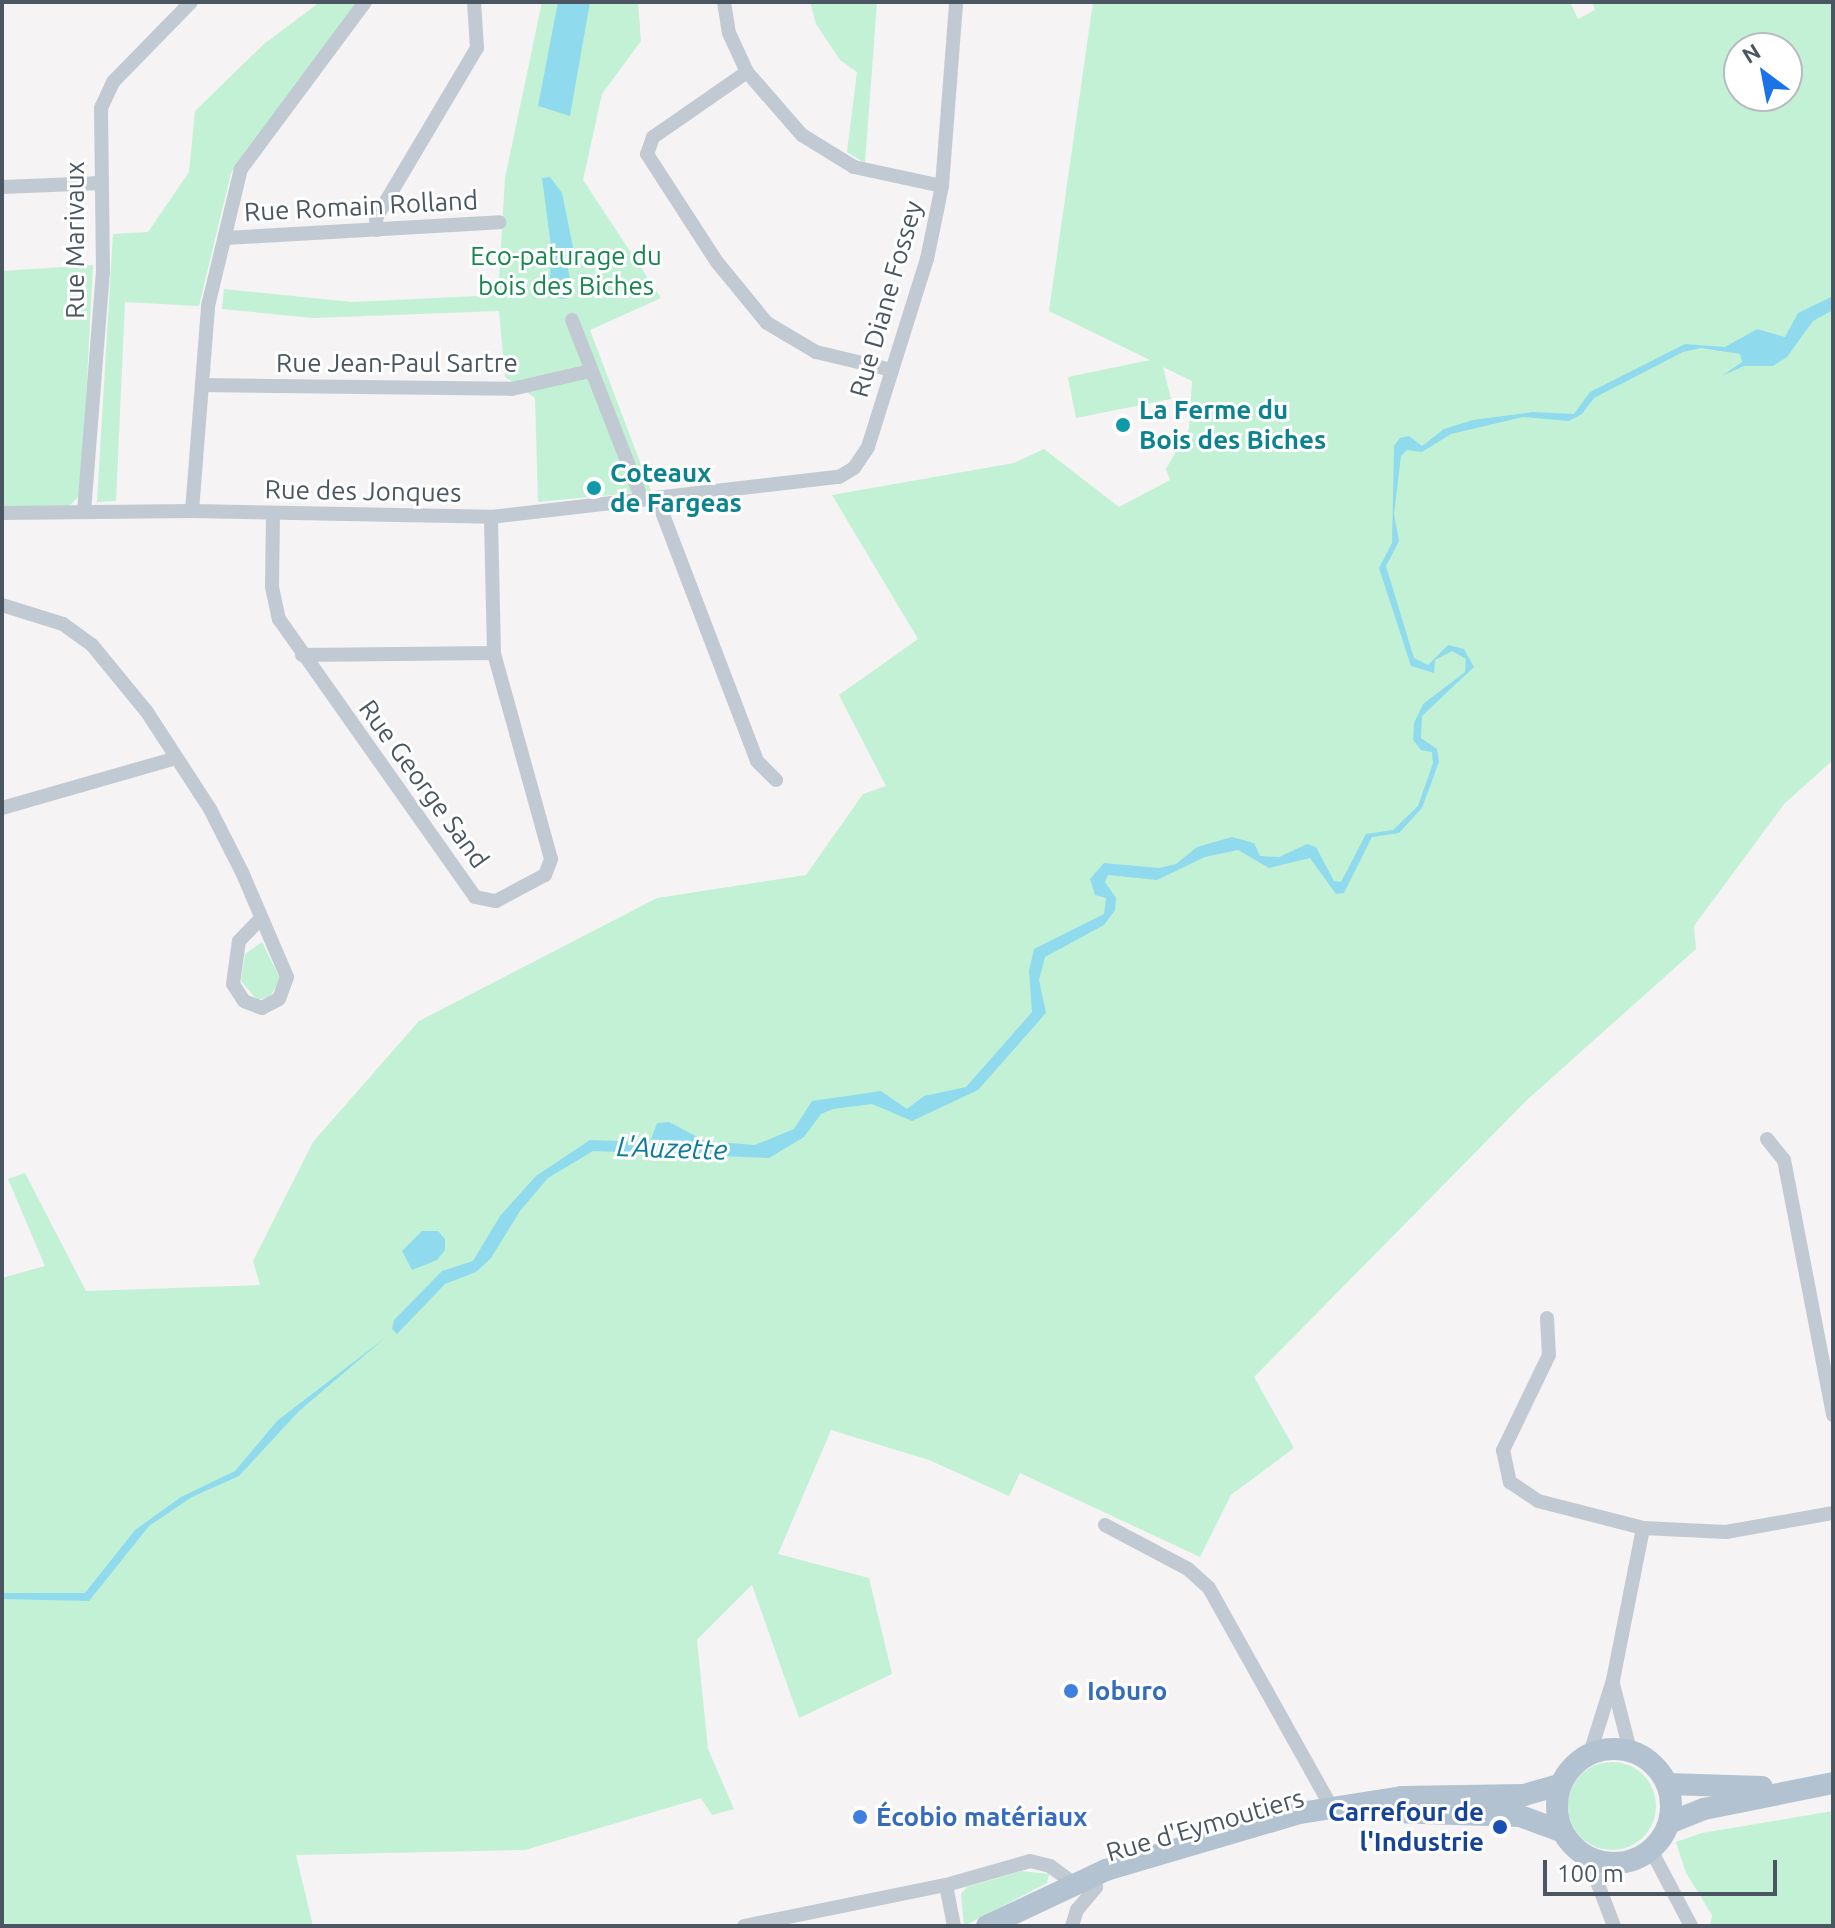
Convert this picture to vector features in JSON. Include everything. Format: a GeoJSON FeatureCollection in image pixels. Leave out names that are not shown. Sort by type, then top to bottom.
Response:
{"type":"FeatureCollection","features":[{"type":"Feature","properties":{"kind":"main road"},"geometry":{"type":"LineString","coordinates":[[1669,1823],[1667,1784],[1658,1769],[1630,1750],[1590,1753],[1560,1785],[1556,1800],[1561,1831],[1588,1858],[1621,1863],[1651,1850],[1669,1823],[1700,1810],[1833,1783]]}},
{"type":"Feature","properties":{"kind":"main road"},"geometry":{"type":"LineString","coordinates":[[1667,1784],[1803,1788]]}},
{"type":"Feature","properties":{"kind":"main road"},"geometry":{"type":"LineString","coordinates":[[987,1926],[1073,1883],[1152,1854],[1331,1806],[1402,1797],[1524,1795],[1560,1785]]}},
{"type":"Feature","properties":{"kind":"main road","name":"Rue d'Eymoutiers"},"geometry":{"type":"LineString","coordinates":[[1014,1926],[1096,1887],[1292,1826],[1380,1813],[1520,1816],[1561,1831]]}},
{"type":"Feature","properties":{"kind":"street","name":"Rue Marivaux"},"geometry":{"type":"LineString","coordinates":[[84,512],[103,272],[98,134],[101,108],[113,82],[191,2]]}},
{"type":"Feature","properties":{"kind":"street"},"geometry":{"type":"LineString","coordinates":[[192,511],[208,306],[241,169],[365,2]]}},
{"type":"Feature","properties":{"kind":"street"},"geometry":{"type":"LineString","coordinates":[[377,230],[376,218],[477,48],[474,2]]}},
{"type":"Feature","properties":{"kind":"street"},"geometry":{"type":"LineString","coordinates":[[724,2],[729,33],[747,72],[802,135],[847,164],[942,186]]}},
{"type":"Feature","properties":{"kind":"street","name":"Rue Diane Fossey"},"geometry":{"type":"LineString","coordinates":[[721,491],[839,477],[854,468],[868,447],[927,259],[942,186],[956,2]]}},
{"type":"Feature","properties":{"kind":"street"},"geometry":{"type":"LineString","coordinates":[[747,72],[653,137],[647,154],[717,262],[767,323],[816,352],[892,370]]}},
{"type":"Feature","properties":{"kind":"street"},"geometry":{"type":"LineString","coordinates":[[2,187],[101,183]]}},
{"type":"Feature","properties":{"kind":"street","name":"Rue Romain Rolland"},"geometry":{"type":"LineString","coordinates":[[226,238],[500,222]]}},
{"type":"Feature","properties":{"kind":"street"},"geometry":{"type":"LineString","coordinates":[[572,320],[590,371],[649,499],[757,761],[776,780]]}},
{"type":"Feature","properties":{"kind":"street","name":"Rue Jean-Paul Sartre"},"geometry":{"type":"LineString","coordinates":[[202,385],[512,389],[590,371]]}},
{"type":"Feature","properties":{"kind":"street","name":"Rue des Jonques"},"geometry":{"type":"LineString","coordinates":[[2,513],[192,511],[491,517],[721,491]]}},
{"type":"Feature","properties":{"kind":"street","name":"Rue George Sand"},"geometry":{"type":"LineString","coordinates":[[273,515],[272,587],[279,619],[475,897],[496,901],[545,875],[551,859],[494,653],[491,517]]}},
{"type":"Feature","properties":{"kind":"street"},"geometry":{"type":"LineString","coordinates":[[2,605],[63,624],[92,645],[210,809],[261,918],[287,977],[279,999],[262,1008],[244,1001],[233,984],[239,941],[261,918]]}},
{"type":"Feature","properties":{"kind":"street"},"geometry":{"type":"LineString","coordinates":[[302,655],[494,653]]}},
{"type":"Feature","properties":{"kind":"street"},"geometry":{"type":"LineString","coordinates":[[2,808],[176,758]]}},
{"type":"Feature","properties":{"kind":"street"},"geometry":{"type":"LineString","coordinates":[[1767,1139],[1784,1160],[1833,1415]]}},
{"type":"Feature","properties":{"kind":"street"},"geometry":{"type":"LineString","coordinates":[[1547,1318],[1549,1355],[1503,1450],[1510,1482],[1538,1501],[1643,1528],[1726,1532],[1833,1513]]}},
{"type":"Feature","properties":{"kind":"street"},"geometry":{"type":"LineString","coordinates":[[1105,1525],[1188,1569],[1209,1588],[1331,1806]]}},
{"type":"Feature","properties":{"kind":"street"},"geometry":{"type":"LineString","coordinates":[[1590,1753],[1613,1680],[1643,1528]]}},
{"type":"Feature","properties":{"kind":"street"},"geometry":{"type":"LineString","coordinates":[[1613,1680],[1630,1750]]}},
{"type":"Feature","properties":{"kind":"street"},"geometry":{"type":"LineString","coordinates":[[1651,1850],[1691,1926]]}},
{"type":"Feature","properties":{"kind":"street"},"geometry":{"type":"LineString","coordinates":[[1588,1858],[1614,1926]]}},
{"type":"Feature","properties":{"kind":"street"},"geometry":{"type":"LineString","coordinates":[[744,1926],[946,1885],[1030,1861],[1050,1866],[1073,1883]]}},
{"type":"Feature","properties":{"kind":"street"},"geometry":{"type":"LineString","coordinates":[[946,1885],[954,1926]]}},
{"type":"Feature","properties":{"kind":"street"},"geometry":{"type":"LineString","coordinates":[[1072,1926],[1077,1910],[1096,1887]]}},
{"type":"Feature","properties":{"kind":"green space"},"geometry":{"type":"Polygon","coordinates":[[[320,2],[358,2],[231,173],[199,306],[125,302],[116,501],[97,502],[113,234],[148,232],[189,172],[195,111],[264,44],[320,2]]]}},
{"type":"Feature","properties":{"kind":"green space","name":"Eco-paturage du bois des Biches"},"geometry":{"type":"Polygon","coordinates":[[[542,2],[638,2],[641,41],[602,94],[583,180],[661,298],[590,330],[651,491],[538,502],[535,398],[505,377],[499,311],[313,318],[222,309],[224,289],[352,302],[498,295],[505,178],[542,2]]]}},
{"type":"Feature","properties":{"kind":"green space"},"geometry":{"type":"Polygon","coordinates":[[[810,2],[877,2],[865,163],[847,152],[857,72],[840,60],[816,24],[810,2]]]}},
{"type":"Feature","properties":{"kind":"green space"},"geometry":{"type":"Polygon","coordinates":[[[1093,2],[1570,2],[1578,19],[1595,10],[1592,2],[1833,2],[1833,760],[1784,804],[1694,926],[1696,949],[1528,1099],[1254,1377],[1294,1448],[1231,1495],[1200,1557],[1020,1473],[1009,1496],[929,1460],[831,1430],[778,1554],[869,1578],[892,1674],[799,1718],[752,1585],[697,1640],[708,1749],[734,1809],[712,1815],[701,1798],[525,1850],[296,1855],[313,1926],[2,1926],[2,1278],[45,1266],[8,1179],[25,1173],[86,1291],[260,1285],[253,1261],[313,1142],[419,1021],[657,898],[806,875],[863,794],[886,786],[839,695],[918,639],[832,495],[1014,463],[1044,449],[1119,507],[1170,480],[1166,469],[1189,429],[1192,381],[1163,367],[1171,399],[1076,418],[1068,377],[1150,360],[1049,311],[1093,2]]]}},
{"type":"Feature","properties":{"kind":"green space"},"geometry":{"type":"Polygon","coordinates":[[[93,265],[81,494],[69,506],[2,506],[2,271],[93,265]]]}},
{"type":"Feature","properties":{"kind":"green space"},"geometry":{"type":"Polygon","coordinates":[[[262,942],[280,979],[270,997],[257,1000],[241,981],[245,954],[262,942]]]}},
{"type":"Feature","properties":{"kind":"green space"},"geometry":{"type":"Polygon","coordinates":[[[1612,1762],[1637,1769],[1649,1781],[1656,1806],[1649,1831],[1637,1843],[1612,1850],[1587,1843],[1575,1831],[1568,1806],[1575,1781],[1587,1769],[1612,1762]]]}},
{"type":"Feature","properties":{"kind":"green space"},"geometry":{"type":"Polygon","coordinates":[[[1833,1811],[1833,1926],[1710,1926],[1712,1915],[1686,1873],[1676,1842],[1702,1833],[1833,1811]]]}},
{"type":"Feature","properties":{"kind":"green space"},"geometry":{"type":"Polygon","coordinates":[[[1021,1871],[1049,1874],[1047,1883],[964,1926],[961,1894],[967,1887],[1021,1871]]]}},
{"type":"Feature","properties":{"kind":"water"},"geometry":{"type":"Polygon","coordinates":[[[558,2],[590,2],[570,116],[538,106],[558,2]]]}},
{"type":"Feature","properties":{"kind":"water"},"geometry":{"type":"Polygon","coordinates":[[[550,177],[562,193],[575,257],[568,269],[573,295],[565,299],[548,297],[552,254],[542,178],[550,177]]]}},
{"type":"Feature","properties":{"kind":"water","name":"L'Auzette"},"geometry":{"type":"Polygon","coordinates":[[[1833,296],[1833,310],[1813,321],[1787,357],[1773,366],[1744,366],[1722,376],[1742,362],[1740,354],[1701,348],[1683,352],[1594,398],[1582,414],[1569,421],[1523,417],[1451,434],[1422,452],[1407,450],[1401,456],[1394,514],[1399,541],[1386,566],[1414,658],[1428,665],[1448,645],[1464,649],[1474,667],[1422,716],[1421,738],[1437,749],[1439,762],[1422,808],[1399,833],[1372,837],[1344,893],[1336,894],[1310,858],[1269,868],[1238,850],[1205,857],[1157,880],[1108,875],[1105,882],[1116,898],[1115,910],[1104,925],[1045,957],[1039,980],[1046,1013],[978,1090],[912,1121],[872,1104],[833,1109],[821,1114],[804,1137],[769,1158],[593,1151],[548,1178],[520,1211],[491,1258],[476,1272],[445,1284],[397,1334],[392,1329],[394,1320],[442,1271],[473,1261],[500,1216],[536,1176],[590,1140],[650,1142],[657,1123],[669,1122],[705,1141],[755,1145],[794,1129],[812,1101],[881,1091],[907,1109],[924,1096],[966,1087],[1032,1012],[1029,971],[1034,949],[1104,914],[1106,898],[1095,895],[1090,879],[1104,863],[1159,868],[1176,864],[1197,847],[1232,837],[1254,843],[1260,856],[1279,857],[1307,844],[1316,847],[1334,881],[1341,882],[1366,834],[1393,830],[1418,806],[1433,763],[1432,752],[1421,750],[1413,740],[1414,723],[1423,704],[1465,672],[1466,659],[1452,651],[1435,660],[1434,673],[1411,666],[1379,568],[1392,543],[1394,446],[1400,438],[1409,436],[1422,446],[1444,429],[1473,420],[1533,412],[1574,414],[1590,392],[1685,344],[1725,347],[1757,329],[1785,337],[1798,313],[1833,296]]]}},
{"type":"Feature","properties":{"kind":"water"},"geometry":{"type":"Polygon","coordinates":[[[422,1231],[438,1231],[445,1239],[445,1250],[437,1260],[412,1270],[402,1251],[422,1231]]]}},
{"type":"Feature","properties":{"kind":"water"},"geometry":{"type":"Polygon","coordinates":[[[386,1337],[299,1411],[239,1476],[192,1497],[149,1526],[89,1601],[2,1599],[2,1593],[85,1593],[135,1530],[181,1497],[235,1471],[277,1421],[386,1337]]]}},
{"type":"Feature","properties":{"kind":"place","name":"La Ferme du Bois des Biches"},"geometry":{"type":"Point","coordinates":[1123,425]}},
{"type":"Feature","properties":{"kind":"place","name":"Coteaux de Fargeas"},"geometry":{"type":"Point","coordinates":[594,488]}},
{"type":"Feature","properties":{"kind":"place","name":"Ioburo"},"geometry":{"type":"Point","coordinates":[1071,1691]}},
{"type":"Feature","properties":{"kind":"place","name":"Écobio matériaux"},"geometry":{"type":"Point","coordinates":[860,1817]}},
{"type":"Feature","properties":{"kind":"place","name":"Carrefour de l'Industrie"},"geometry":{"type":"Point","coordinates":[1500,1827]}}]}
